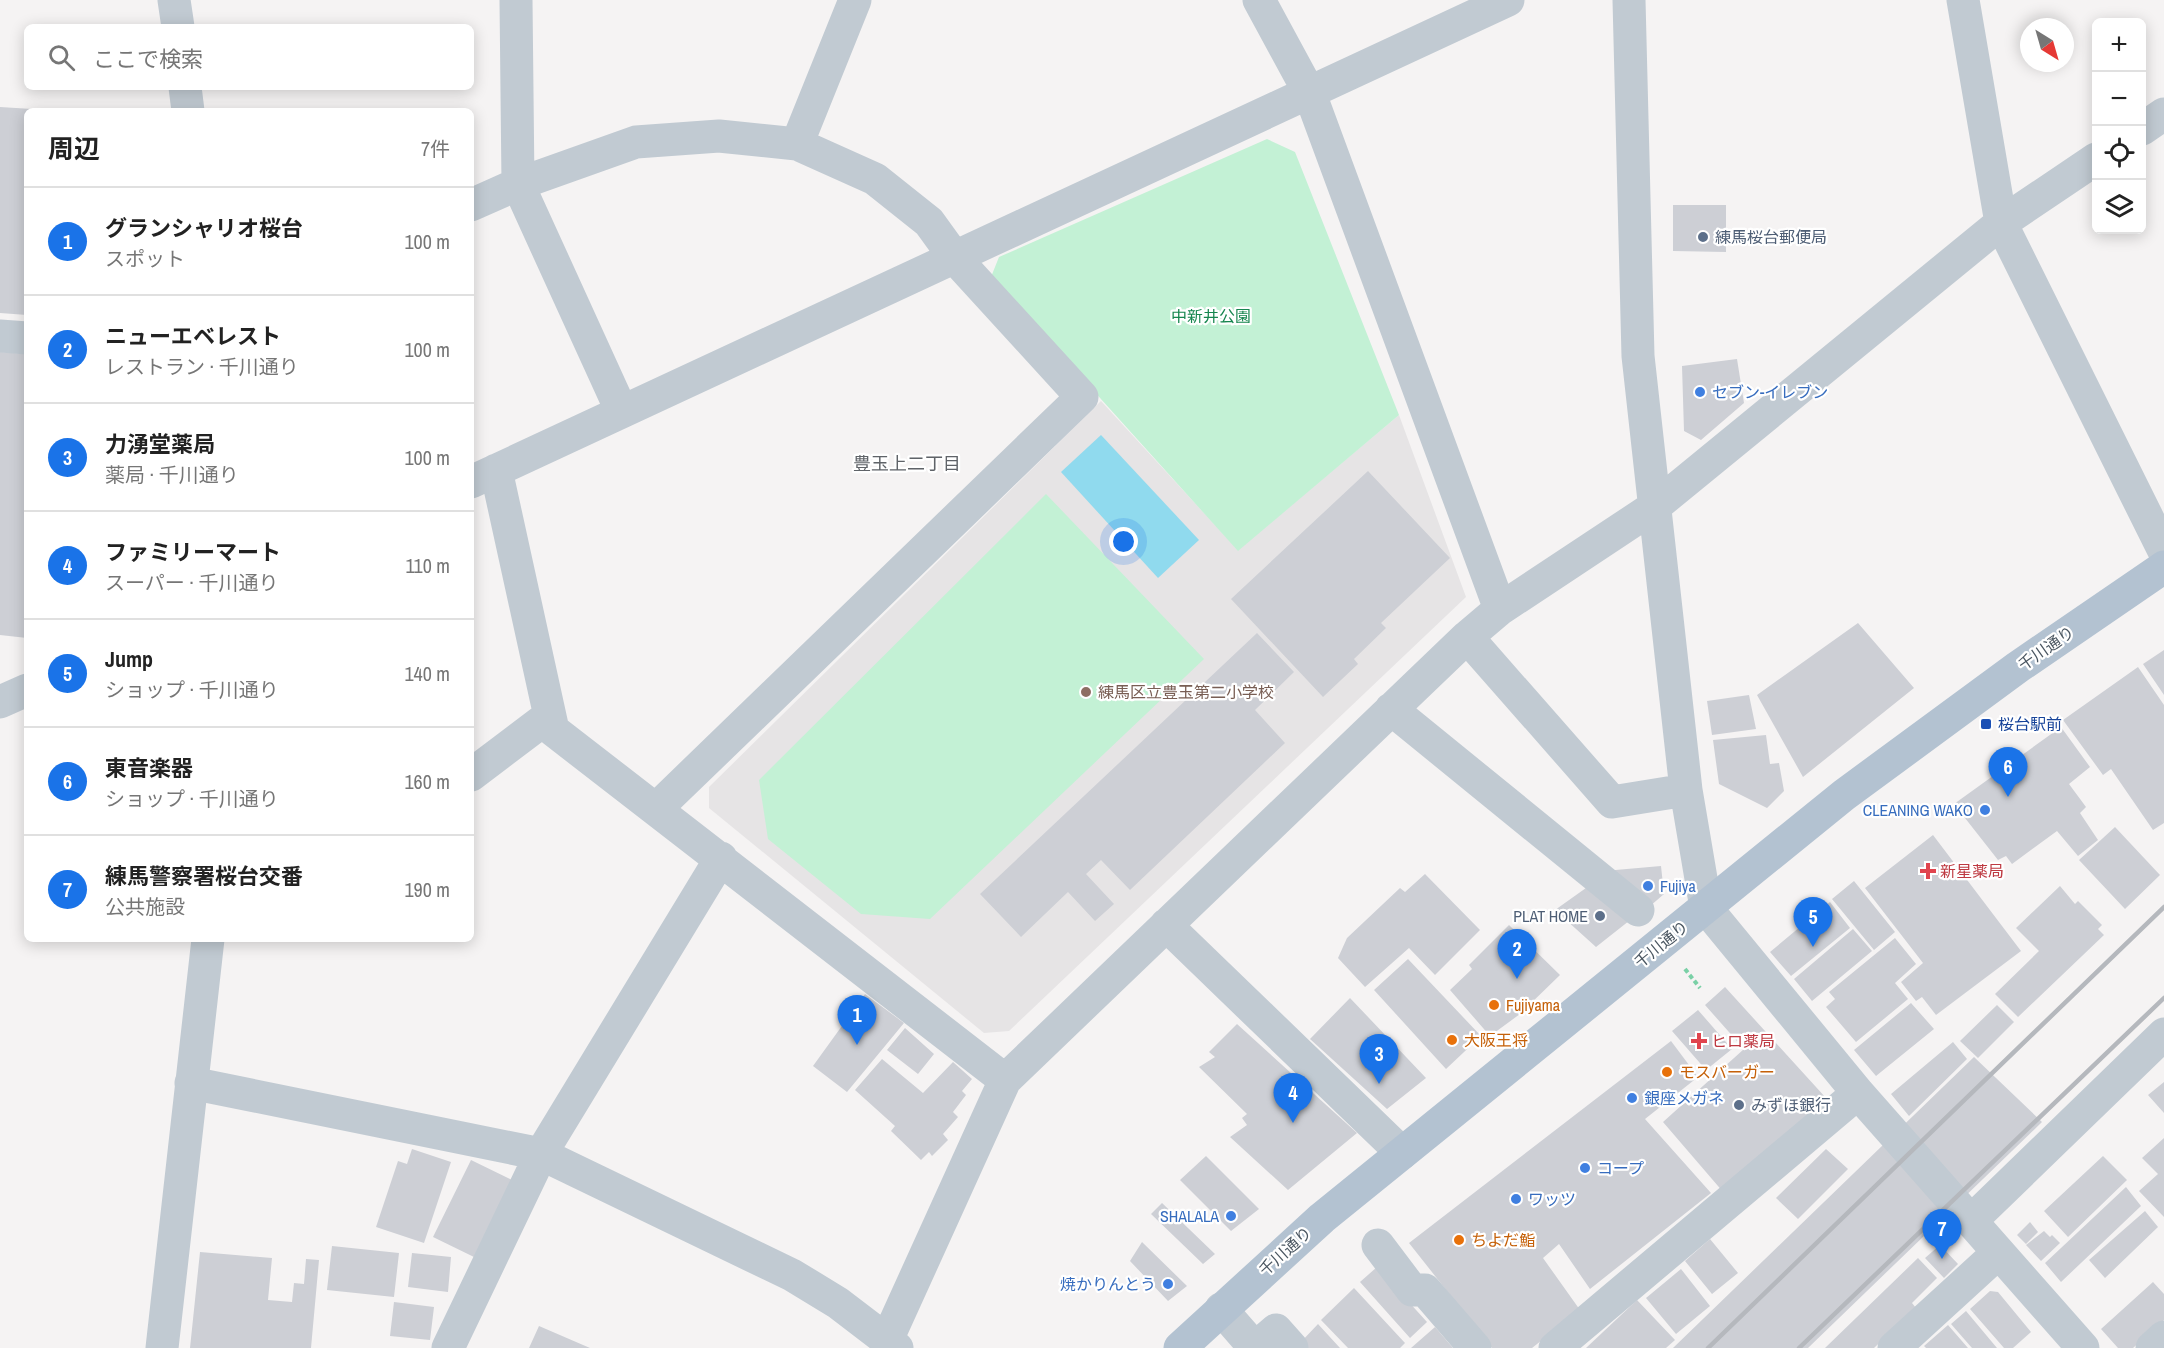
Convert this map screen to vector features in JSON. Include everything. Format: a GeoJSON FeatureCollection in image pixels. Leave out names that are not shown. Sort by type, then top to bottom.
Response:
{"type":"FeatureCollection","features":[{"type":"Feature","properties":{"kind":"main road","name":"千川通り"},"geometry":{"type":"LineString","coordinates":[[1180,1348],[1323,1218],[1845,795],[1923,736],[2164,567]]}},
{"type":"Feature","properties":{"kind":"street"},"geometry":{"type":"LineString","coordinates":[[174,0],[178,24]]}},
{"type":"Feature","properties":{"kind":"street"},"geometry":{"type":"LineString","coordinates":[[516,0],[518,184],[621,410]]}},
{"type":"Feature","properties":{"kind":"street"},"geometry":{"type":"LineString","coordinates":[[797,144],[855,0]]}},
{"type":"Feature","properties":{"kind":"street"},"geometry":{"type":"LineString","coordinates":[[1258,0],[1310,94],[1500,609]]}},
{"type":"Feature","properties":{"kind":"street"},"geometry":{"type":"LineString","coordinates":[[1005,1080],[554,730],[484,476],[621,410],[1310,94],[1508,0]]}},
{"type":"Feature","properties":{"kind":"street"},"geometry":{"type":"LineString","coordinates":[[1629,0],[1638,356],[1686,790],[1706,908],[1858,1093],[2083,1348]]}},
{"type":"Feature","properties":{"kind":"street"},"geometry":{"type":"LineString","coordinates":[[1963,0],[2001,223],[2164,550]]}},
{"type":"Feature","properties":{"kind":"street"},"geometry":{"type":"LineString","coordinates":[[185,90],[188,108]]}},
{"type":"Feature","properties":{"kind":"street"},"geometry":{"type":"LineString","coordinates":[[2146,126],[2164,114]]}},
{"type":"Feature","properties":{"kind":"street"},"geometry":{"type":"LineString","coordinates":[[474,204],[518,184],[636,142],[719,136],[797,144],[875,179],[929,222],[955,258],[1082,397],[657,808]]}},
{"type":"Feature","properties":{"kind":"street"},"geometry":{"type":"LineString","coordinates":[[191,1083],[541,1154],[792,1275],[838,1303],[892,1344],[1005,1080],[1391,709],[1500,609],[1654,507],[2001,223],[2092,162]]}},
{"type":"Feature","properties":{"kind":"street"},"geometry":{"type":"LineString","coordinates":[[0,336],[24,338]]}},
{"type":"Feature","properties":{"kind":"street"},"geometry":{"type":"LineString","coordinates":[[1467,637],[1612,802],[1686,790]]}},
{"type":"Feature","properties":{"kind":"street"},"geometry":{"type":"LineString","coordinates":[[0,702],[24,691]]}},
{"type":"Feature","properties":{"kind":"street"},"geometry":{"type":"LineString","coordinates":[[1391,709],[1638,910]]}},
{"type":"Feature","properties":{"kind":"street"},"geometry":{"type":"LineString","coordinates":[[474,773],[549,716]]}},
{"type":"Feature","properties":{"kind":"street"},"geometry":{"type":"LineString","coordinates":[[448,1348],[541,1154],[721,858]]}},
{"type":"Feature","properties":{"kind":"street"},"geometry":{"type":"LineString","coordinates":[[1166,925],[1402,1153]]}},
{"type":"Feature","properties":{"kind":"street"},"geometry":{"type":"LineString","coordinates":[[162,1348],[208,942]]}},
{"type":"Feature","properties":{"kind":"street"},"geometry":{"type":"LineString","coordinates":[[1971,1221],[2164,1034]]}},
{"type":"Feature","properties":{"kind":"street"},"geometry":{"type":"LineString","coordinates":[[1555,1348],[1858,1093]]}},
{"type":"Feature","properties":{"kind":"street"},"geometry":{"type":"LineString","coordinates":[[1378,1245],[1412,1290],[1425,1290],[1475,1348]]}},
{"type":"Feature","properties":{"kind":"street"},"geometry":{"type":"LineString","coordinates":[[1894,1348],[1998,1253]]}},
{"type":"Feature","properties":{"kind":"street"},"geometry":{"type":"LineString","coordinates":[[1221,1309],[1255,1348],[1276,1330],[1292,1348]]}},
{"type":"Feature","properties":{"kind":"street"},"geometry":{"type":"LineString","coordinates":[[2152,1348],[2164,1337]]}},
{"type":"Feature","properties":{"kind":"shaded area","name":"練馬区立豊玉第二小学校"},"geometry":{"type":"Polygon","coordinates":[[[1101,401],[1238,550],[1399,415],[1466,597],[1009,1031],[984,1033],[709,808],[709,787],[1101,401]]]}},
{"type":"Feature","properties":{"kind":"green space","name":"中新井公園"},"geometry":{"type":"Polygon","coordinates":[[[1267,139],[1295,152],[1399,415],[1238,551],[991,277],[999,257],[1267,139]]]}},
{"type":"Feature","properties":{"kind":"green space"},"geometry":{"type":"Polygon","coordinates":[[[1046,494],[1204,659],[930,919],[861,914],[768,839],[759,780],[1046,494]]]}},
{"type":"Feature","properties":{"kind":"water"},"geometry":{"type":"Polygon","coordinates":[[[1101,435],[1199,540],[1158,578],[1061,472],[1101,435]]]}},
{"type":"Feature","properties":{"kind":"building"},"geometry":{"type":"Polygon","coordinates":[[[0,107],[24,108],[24,315],[0,313],[0,107]]]}},
{"type":"Feature","properties":{"kind":"building"},"geometry":{"type":"Polygon","coordinates":[[[1673,205],[1726,205],[1726,252],[1673,251],[1673,205]]]}},
{"type":"Feature","properties":{"kind":"building"},"geometry":{"type":"Polygon","coordinates":[[[0,352],[24,354],[24,638],[0,635],[0,352]]]}},
{"type":"Feature","properties":{"kind":"building"},"geometry":{"type":"Polygon","coordinates":[[[1737,359],[1744,403],[1701,440],[1684,431],[1682,366],[1737,359]]]}},
{"type":"Feature","properties":{"kind":"building"},"geometry":{"type":"Polygon","coordinates":[[[1368,471],[1450,558],[1381,623],[1386,628],[1354,659],[1358,664],[1323,697],[1231,599],[1368,471]]]}},
{"type":"Feature","properties":{"kind":"building"},"geometry":{"type":"Polygon","coordinates":[[[1858,623],[1914,688],[1803,777],[1757,695],[1858,623]]]}},
{"type":"Feature","properties":{"kind":"building"},"geometry":{"type":"Polygon","coordinates":[[[1257,633],[1294,672],[1255,710],[1285,743],[1130,890],[1101,860],[1086,874],[1114,904],[1095,921],[1068,892],[1021,937],[980,894],[1257,633]]]}},
{"type":"Feature","properties":{"kind":"building"},"geometry":{"type":"Polygon","coordinates":[[[2164,650],[2164,695],[2143,664],[2164,650]]]}},
{"type":"Feature","properties":{"kind":"building"},"geometry":{"type":"Polygon","coordinates":[[[2138,667],[2164,705],[2164,823],[2153,830],[2111,769],[2103,775],[2063,720],[2138,667]]]}},
{"type":"Feature","properties":{"kind":"building"},"geometry":{"type":"Polygon","coordinates":[[[1749,695],[1756,729],[1712,735],[1707,701],[1749,695]]]}},
{"type":"Feature","properties":{"kind":"building"},"geometry":{"type":"Polygon","coordinates":[[[2061,727],[2090,767],[2069,784],[2086,807],[2080,813],[2098,840],[2078,856],[2057,831],[2012,864],[2006,856],[1998,860],[1954,804],[2061,727]]]}},
{"type":"Feature","properties":{"kind":"building"},"geometry":{"type":"Polygon","coordinates":[[[1766,735],[1770,764],[1779,763],[1784,791],[1767,808],[1719,784],[1713,740],[1766,735]]]}},
{"type":"Feature","properties":{"kind":"building"},"geometry":{"type":"Polygon","coordinates":[[[2115,827],[2160,875],[2125,909],[2079,860],[2115,827]]]}},
{"type":"Feature","properties":{"kind":"building"},"geometry":{"type":"Polygon","coordinates":[[[1933,835],[2021,951],[1936,1015],[1922,997],[1916,1001],[1901,982],[1923,963],[1865,888],[1933,835]]]}},
{"type":"Feature","properties":{"kind":"building"},"geometry":{"type":"Polygon","coordinates":[[[1661,866],[1664,894],[1649,907],[1604,871],[1661,866]]]}},
{"type":"Feature","properties":{"kind":"building"},"geometry":{"type":"Polygon","coordinates":[[[1425,874],[1480,930],[1435,975],[1409,948],[1365,987],[1338,958],[1347,938],[1400,888],[1405,892],[1425,874]]]}},
{"type":"Feature","properties":{"kind":"building"},"geometry":{"type":"Polygon","coordinates":[[[1854,881],[1895,932],[1874,950],[1832,899],[1854,881]]]}},
{"type":"Feature","properties":{"kind":"building"},"geometry":{"type":"Polygon","coordinates":[[[1593,883],[1634,917],[1596,947],[1555,910],[1593,883]]]}},
{"type":"Feature","properties":{"kind":"building"},"geometry":{"type":"Polygon","coordinates":[[[2060,886],[2075,904],[2078,901],[2102,925],[2098,929],[2104,935],[2018,1017],[1995,994],[2039,951],[2016,928],[2060,886]]]}},
{"type":"Feature","properties":{"kind":"building"},"geometry":{"type":"Polygon","coordinates":[[[1830,902],[1850,928],[1791,976],[1770,952],[1830,902]]]}},
{"type":"Feature","properties":{"kind":"building"},"geometry":{"type":"Polygon","coordinates":[[[1509,925],[1560,975],[1520,1014],[1490,1036],[1450,990],[1472,969],[1469,965],[1509,925]]]}},
{"type":"Feature","properties":{"kind":"building"},"geometry":{"type":"Polygon","coordinates":[[[1853,929],[1872,951],[1812,1001],[1794,979],[1853,929]]]}},
{"type":"Feature","properties":{"kind":"building"},"geometry":{"type":"Polygon","coordinates":[[[1895,938],[1916,964],[1895,983],[1908,999],[1856,1042],[1826,1007],[1835,999],[1829,992],[1895,938]]]}},
{"type":"Feature","properties":{"kind":"building"},"geometry":{"type":"Polygon","coordinates":[[[1408,959],[1481,1036],[1446,1069],[1374,990],[1408,959]]]}},
{"type":"Feature","properties":{"kind":"building"},"geometry":{"type":"Polygon","coordinates":[[[1725,987],[1826,1098],[1825,1110],[1724,1193],[1663,1122],[1744,1049],[1705,1005],[1725,987]]]}},
{"type":"Feature","properties":{"kind":"building"},"geometry":{"type":"Polygon","coordinates":[[[865,994],[904,1023],[847,1092],[813,1066],[865,994]]]}},
{"type":"Feature","properties":{"kind":"building"},"geometry":{"type":"Polygon","coordinates":[[[1350,998],[1426,1078],[1387,1109],[1310,1039],[1350,998]]]}},
{"type":"Feature","properties":{"kind":"building"},"geometry":{"type":"Polygon","coordinates":[[[1911,1003],[1934,1029],[1876,1076],[1854,1050],[1911,1003]]]}},
{"type":"Feature","properties":{"kind":"building"},"geometry":{"type":"Polygon","coordinates":[[[1997,1005],[2014,1022],[1978,1058],[1960,1041],[1997,1005]]]}},
{"type":"Feature","properties":{"kind":"building"},"geometry":{"type":"Polygon","coordinates":[[[1698,1010],[1732,1049],[1706,1070],[1672,1031],[1698,1010]]]}},
{"type":"Feature","properties":{"kind":"building"},"geometry":{"type":"Polygon","coordinates":[[[1237,1024],[1357,1133],[1288,1190],[1230,1137],[1247,1125],[1242,1118],[1247,1114],[1199,1067],[1215,1057],[1209,1052],[1237,1024]]]}},
{"type":"Feature","properties":{"kind":"building"},"geometry":{"type":"Polygon","coordinates":[[[905,1028],[934,1054],[918,1074],[887,1050],[905,1028]]]}},
{"type":"Feature","properties":{"kind":"building"},"geometry":{"type":"Polygon","coordinates":[[[1671,1041],[1698,1077],[1645,1119],[1711,1193],[1590,1289],[1559,1244],[1543,1258],[1580,1310],[1532,1348],[1492,1348],[1409,1243],[1671,1041]]]}},
{"type":"Feature","properties":{"kind":"building"},"geometry":{"type":"Polygon","coordinates":[[[1953,1042],[1967,1059],[1909,1116],[1891,1094],[1953,1042]]]}},
{"type":"Feature","properties":{"kind":"building"},"geometry":{"type":"Polygon","coordinates":[[[1974,1057],[2042,1122],[1808,1348],[1673,1348],[1974,1057]]]}},
{"type":"Feature","properties":{"kind":"building"},"geometry":{"type":"Polygon","coordinates":[[[882,1059],[923,1093],[953,1062],[972,1079],[962,1091],[966,1095],[953,1112],[958,1117],[943,1134],[948,1140],[932,1156],[929,1152],[921,1160],[891,1131],[895,1126],[855,1090],[882,1059]]]}},
{"type":"Feature","properties":{"kind":"building"},"geometry":{"type":"Polygon","coordinates":[[[2164,1082],[2164,1113],[2148,1095],[2164,1082]]]}},
{"type":"Feature","properties":{"kind":"building"},"geometry":{"type":"Polygon","coordinates":[[[2164,1138],[2164,1217],[2139,1191],[2158,1174],[2142,1158],[2164,1138]]]}},
{"type":"Feature","properties":{"kind":"building"},"geometry":{"type":"Polygon","coordinates":[[[412,1149],[451,1162],[424,1243],[376,1227],[398,1161],[407,1164],[412,1149]]]}},
{"type":"Feature","properties":{"kind":"building"},"geometry":{"type":"Polygon","coordinates":[[[1826,1149],[1848,1169],[1798,1219],[1776,1198],[1826,1149]]]}},
{"type":"Feature","properties":{"kind":"building"},"geometry":{"type":"Polygon","coordinates":[[[1206,1156],[1259,1209],[1231,1231],[1180,1180],[1206,1156]]]}},
{"type":"Feature","properties":{"kind":"building"},"geometry":{"type":"Polygon","coordinates":[[[2103,1156],[2127,1180],[2068,1237],[2044,1211],[2103,1156]]]}},
{"type":"Feature","properties":{"kind":"building"},"geometry":{"type":"Polygon","coordinates":[[[471,1160],[512,1180],[474,1257],[433,1237],[471,1160]]]}},
{"type":"Feature","properties":{"kind":"building"},"geometry":{"type":"Polygon","coordinates":[[[2126,1187],[2141,1206],[2061,1282],[2045,1263],[2126,1187]]]}},
{"type":"Feature","properties":{"kind":"building"},"geometry":{"type":"Polygon","coordinates":[[[1162,1203],[1215,1254],[1203,1264],[1151,1214],[1162,1203]]]}},
{"type":"Feature","properties":{"kind":"building"},"geometry":{"type":"Polygon","coordinates":[[[2145,1211],[2158,1227],[2105,1278],[2089,1260],[2145,1211]]]}},
{"type":"Feature","properties":{"kind":"building"},"geometry":{"type":"Polygon","coordinates":[[[2030,1222],[2038,1232],[2026,1244],[2017,1235],[2030,1222]]]}},
{"type":"Feature","properties":{"kind":"building"},"geometry":{"type":"Polygon","coordinates":[[[2044,1231],[2060,1243],[2041,1261],[2026,1245],[2044,1231]]]}},
{"type":"Feature","properties":{"kind":"building"},"geometry":{"type":"Polygon","coordinates":[[[1710,1239],[1738,1273],[1712,1294],[1685,1261],[1710,1239]]]}},
{"type":"Feature","properties":{"kind":"building"},"geometry":{"type":"Polygon","coordinates":[[[1142,1242],[1187,1286],[1168,1301],[1130,1261],[1142,1242]]]}},
{"type":"Feature","properties":{"kind":"building"},"geometry":{"type":"Polygon","coordinates":[[[1940,1245],[1958,1264],[1944,1278],[1925,1258],[1940,1245]]]}},
{"type":"Feature","properties":{"kind":"building"},"geometry":{"type":"Polygon","coordinates":[[[332,1246],[399,1253],[394,1297],[327,1290],[332,1246]]]}},
{"type":"Feature","properties":{"kind":"building"},"geometry":{"type":"Polygon","coordinates":[[[200,1252],[272,1258],[268,1300],[292,1302],[294,1283],[304,1284],[306,1259],[319,1260],[311,1348],[190,1348],[200,1252]]]}},
{"type":"Feature","properties":{"kind":"building"},"geometry":{"type":"Polygon","coordinates":[[[412,1253],[451,1257],[448,1292],[408,1287],[412,1253]]]}},
{"type":"Feature","properties":{"kind":"building"},"geometry":{"type":"Polygon","coordinates":[[[1918,1258],[1937,1278],[1912,1303],[1916,1308],[1874,1348],[1825,1348],[1918,1258]]]}},
{"type":"Feature","properties":{"kind":"building"},"geometry":{"type":"Polygon","coordinates":[[[1377,1267],[1427,1322],[1410,1338],[1360,1282],[1377,1267]]]}},
{"type":"Feature","properties":{"kind":"building"},"geometry":{"type":"Polygon","coordinates":[[[1681,1269],[1710,1306],[1676,1334],[1646,1298],[1681,1269]]]}},
{"type":"Feature","properties":{"kind":"building"},"geometry":{"type":"Polygon","coordinates":[[[2153,1282],[2164,1294],[2164,1320],[2133,1348],[2118,1348],[2101,1329],[2153,1282]]]}},
{"type":"Feature","properties":{"kind":"building"},"geometry":{"type":"Polygon","coordinates":[[[1354,1288],[1405,1343],[1400,1348],[1348,1348],[1321,1320],[1354,1288]]]}},
{"type":"Feature","properties":{"kind":"building"},"geometry":{"type":"Polygon","coordinates":[[[1990,1291],[1998,1292],[2031,1332],[2013,1348],[2004,1348],[1970,1309],[1990,1291]]]}},
{"type":"Feature","properties":{"kind":"building"},"geometry":{"type":"Polygon","coordinates":[[[1637,1300],[1675,1340],[1666,1348],[1586,1348],[1637,1300]]]}},
{"type":"Feature","properties":{"kind":"building"},"geometry":{"type":"Polygon","coordinates":[[[394,1302],[434,1307],[430,1340],[390,1336],[394,1302]]]}},
{"type":"Feature","properties":{"kind":"building"},"geometry":{"type":"Polygon","coordinates":[[[1966,1311],[1997,1348],[1972,1348],[1951,1324],[1966,1311]]]}},
{"type":"Feature","properties":{"kind":"building"},"geometry":{"type":"Polygon","coordinates":[[[1318,1324],[1340,1348],[1304,1348],[1300,1343],[1318,1324]]]}},
{"type":"Feature","properties":{"kind":"building"},"geometry":{"type":"Polygon","coordinates":[[[1948,1325],[1968,1348],[1926,1348],[1924,1346],[1948,1325]]]}},
{"type":"Feature","properties":{"kind":"building"},"geometry":{"type":"Polygon","coordinates":[[[539,1326],[590,1348],[529,1348],[539,1326]]]}},
{"type":"Feature","properties":{"kind":"building"},"geometry":{"type":"Polygon","coordinates":[[[1435,1327],[1453,1348],[1411,1348],[1435,1327]]]}},
{"type":"Feature","properties":{"kind":"railway"},"geometry":{"type":"LineString","coordinates":[[1708,1348],[2164,907]]}},
{"type":"Feature","properties":{"kind":"railway"},"geometry":{"type":"LineString","coordinates":[[1799,1348],[2164,998]]}},
{"type":"Feature","properties":{"kind":"place","name":"練馬桜台郵便局"},"geometry":{"type":"Point","coordinates":[1703,237]}},
{"type":"Feature","properties":{"kind":"place","name":"セブン-イレブン"},"geometry":{"type":"Point","coordinates":[1700,392]}},
{"type":"Feature","properties":{"kind":"place","name":"練馬区立豊玉第二小学校"},"geometry":{"type":"Point","coordinates":[1086,692]}},
{"type":"Feature","properties":{"kind":"place","name":"桜台駅前"},"geometry":{"type":"Point","coordinates":[1986,724]}},
{"type":"Feature","properties":{"kind":"place","name":"東音楽器"},"geometry":{"type":"Point","coordinates":[2008,797]}},
{"type":"Feature","properties":{"kind":"place","name":"CLEANING WAKO"},"geometry":{"type":"Point","coordinates":[1985,810]}},
{"type":"Feature","properties":{"kind":"place","name":"新星薬局"},"geometry":{"type":"Point","coordinates":[1928,871]}},
{"type":"Feature","properties":{"kind":"place","name":"Fujiya"},"geometry":{"type":"Point","coordinates":[1648,886]}},
{"type":"Feature","properties":{"kind":"place","name":"PLAT HOME"},"geometry":{"type":"Point","coordinates":[1600,916]}},
{"type":"Feature","properties":{"kind":"place","name":"Jump"},"geometry":{"type":"Point","coordinates":[1813,947]}},
{"type":"Feature","properties":{"kind":"place","name":"ニューエベレスト"},"geometry":{"type":"Point","coordinates":[1517,979]}},
{"type":"Feature","properties":{"kind":"place","name":"Fujiyama"},"geometry":{"type":"Point","coordinates":[1494,1005]}},
{"type":"Feature","properties":{"kind":"place","name":"大阪王将"},"geometry":{"type":"Point","coordinates":[1452,1040]}},
{"type":"Feature","properties":{"kind":"place","name":"ヒロ薬局"},"geometry":{"type":"Point","coordinates":[1699,1041]}},
{"type":"Feature","properties":{"kind":"place","name":"グランシャリオ桜台"},"geometry":{"type":"Point","coordinates":[857,1045]}},
{"type":"Feature","properties":{"kind":"place","name":"モスバーガー"},"geometry":{"type":"Point","coordinates":[1667,1072]}},
{"type":"Feature","properties":{"kind":"place","name":"力湧堂薬局"},"geometry":{"type":"Point","coordinates":[1379,1084]}},
{"type":"Feature","properties":{"kind":"place","name":"銀座メガネ"},"geometry":{"type":"Point","coordinates":[1632,1098]}},
{"type":"Feature","properties":{"kind":"place","name":"みずほ銀行"},"geometry":{"type":"Point","coordinates":[1739,1105]}},
{"type":"Feature","properties":{"kind":"place","name":"ファミリーマート"},"geometry":{"type":"Point","coordinates":[1293,1123]}},
{"type":"Feature","properties":{"kind":"place","name":"コープ"},"geometry":{"type":"Point","coordinates":[1585,1168]}},
{"type":"Feature","properties":{"kind":"place","name":"ワッツ"},"geometry":{"type":"Point","coordinates":[1516,1199]}},
{"type":"Feature","properties":{"kind":"place","name":"SHALALA"},"geometry":{"type":"Point","coordinates":[1231,1216]}},
{"type":"Feature","properties":{"kind":"place","name":"ちよだ鮨"},"geometry":{"type":"Point","coordinates":[1459,1240]}},
{"type":"Feature","properties":{"kind":"place","name":"練馬警察署桜台交番"},"geometry":{"type":"Point","coordinates":[1942,1259]}},
{"type":"Feature","properties":{"kind":"place","name":"焼かりんとう"},"geometry":{"type":"Point","coordinates":[1168,1284]}},
{"type":"Feature","properties":{"kind":"district","name":"豊玉上二丁目"},"geometry":{"type":"Point","coordinates":[907,464]}}]}
